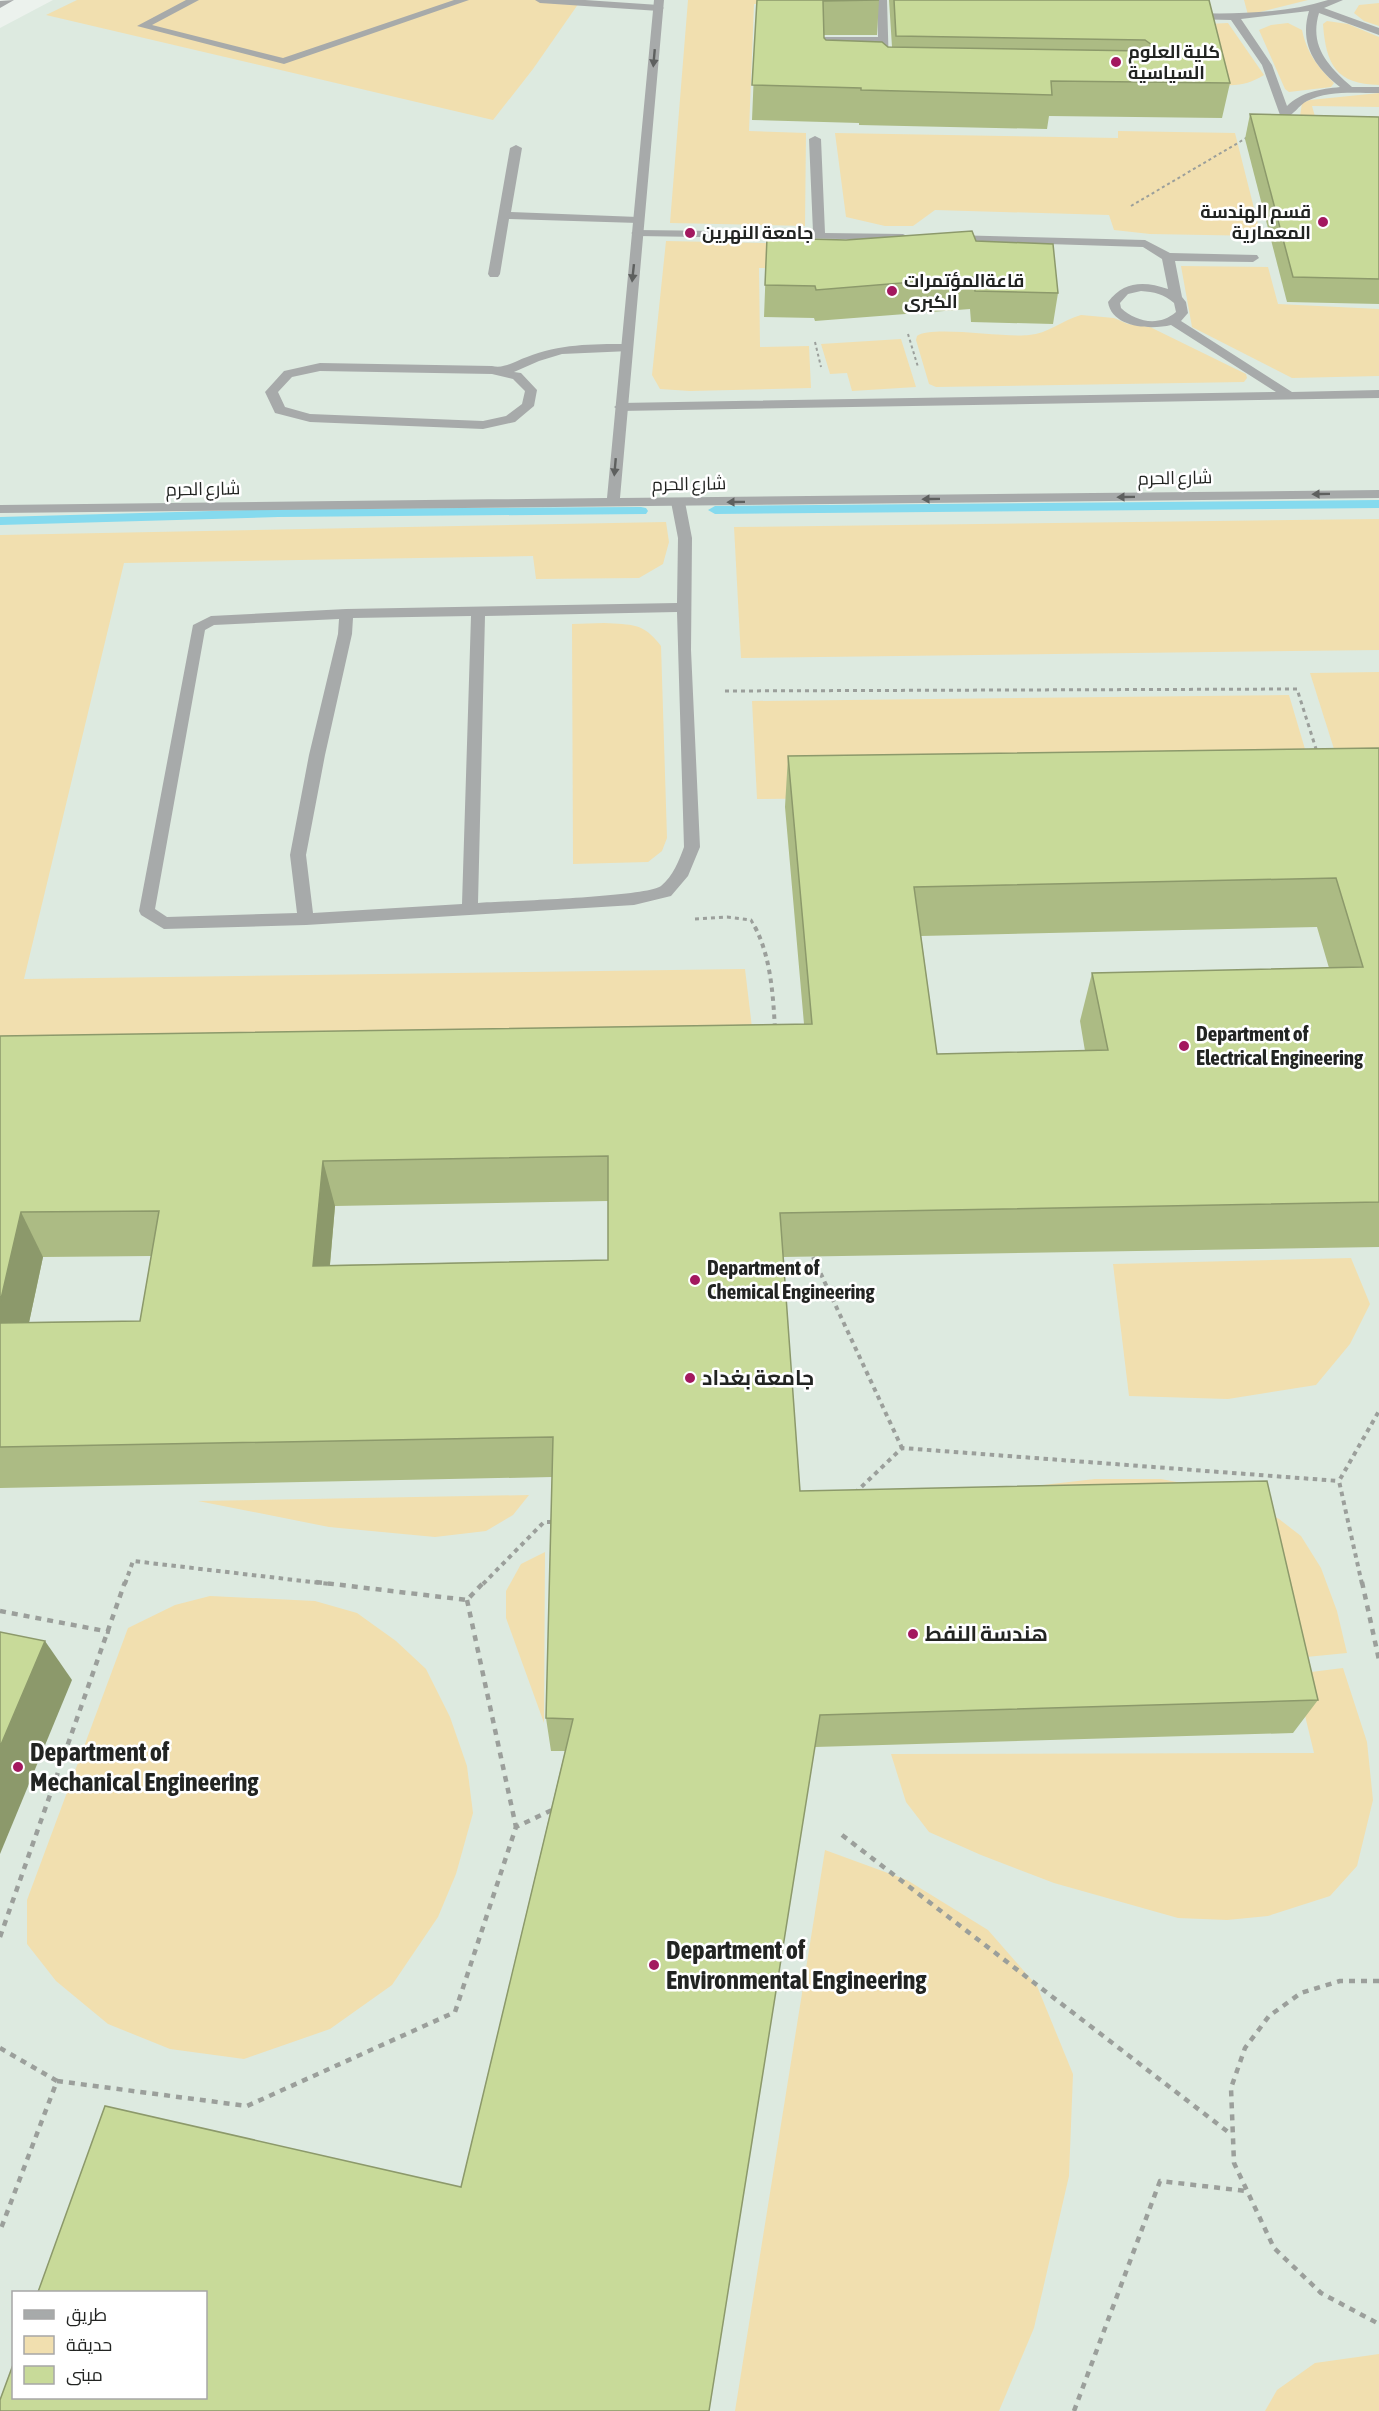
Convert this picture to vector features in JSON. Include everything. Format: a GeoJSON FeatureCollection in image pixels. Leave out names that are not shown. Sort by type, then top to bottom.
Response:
{"type":"FeatureCollection","features":[{"type":"Feature","properties":{"kind":"street"},"geometry":{"type":"LineString","coordinates":[[0,5],[9,0]]}},
{"type":"Feature","properties":{"kind":"street"},"geometry":{"type":"LineString","coordinates":[[194,0],[142,26],[284,61],[464,0]]}},
{"type":"Feature","properties":{"kind":"street"},"geometry":{"type":"LineString","coordinates":[[540,0],[659,4],[620,407],[613,503]]}},
{"type":"Feature","properties":{"kind":"street"},"geometry":{"type":"LineString","coordinates":[[882,0],[884,40],[880,71],[886,76],[897,77]]}},
{"type":"Feature","properties":{"kind":"street"},"geometry":{"type":"LineString","coordinates":[[1181,15],[1235,18],[1315,8],[1338,0]]}},
{"type":"Feature","properties":{"kind":"street"},"geometry":{"type":"LineString","coordinates":[[1315,8],[1379,32]]}},
{"type":"Feature","properties":{"kind":"street"},"geometry":{"type":"LineString","coordinates":[[1315,8],[1309,23],[1309,40],[1316,57],[1330,74],[1350,90]]}},
{"type":"Feature","properties":{"kind":"street"},"geometry":{"type":"LineString","coordinates":[[1235,18],[1267,65],[1285,115]]}},
{"type":"Feature","properties":{"kind":"street"},"geometry":{"type":"LineString","coordinates":[[839,70],[828,70],[827,39],[884,40]]}},
{"type":"Feature","properties":{"kind":"street"},"geometry":{"type":"LineString","coordinates":[[1285,115],[1291,106],[1303,97],[1322,92],[1379,90]]}},
{"type":"Feature","properties":{"kind":"street"},"geometry":{"type":"LineString","coordinates":[[815,139],[819,236]]}},
{"type":"Feature","properties":{"kind":"street"},"geometry":{"type":"LineString","coordinates":[[494,274],[516,148]]}},
{"type":"Feature","properties":{"kind":"street"},"geometry":{"type":"LineString","coordinates":[[504,215],[638,220]]}},
{"type":"Feature","properties":{"kind":"street"},"geometry":{"type":"LineString","coordinates":[[637,233],[911,238]]}},
{"type":"Feature","properties":{"kind":"street"},"geometry":{"type":"LineString","coordinates":[[934,239],[1145,244],[1168,257],[1253,258]]}},
{"type":"Feature","properties":{"kind":"street"},"geometry":{"type":"LineString","coordinates":[[1168,257],[1176,298],[1182,308],[1182,313],[1173,321],[1152,325],[1120,315],[1115,309],[1114,302],[1124,291],[1145,288],[1168,292],[1176,298]]}},
{"type":"Feature","properties":{"kind":"street"},"geometry":{"type":"LineString","coordinates":[[1173,321],[1289,395]]}},
{"type":"Feature","properties":{"kind":"street"},"geometry":{"type":"LineString","coordinates":[[502,373],[517,376],[531,390],[528,406],[510,419],[483,425],[310,418],[280,410],[271,392],[288,374],[321,367],[492,370],[502,373],[526,360],[558,350],[626,348]]}},
{"type":"Feature","properties":{"kind":"street"},"geometry":{"type":"LineString","coordinates":[[620,407],[1379,394]]}},
{"type":"Feature","properties":{"kind":"street","name":"شارع الحرم"},"geometry":{"type":"LineString","coordinates":[[0,509],[1379,494]]}},
{"type":"Feature","properties":{"kind":"street"},"geometry":{"type":"LineString","coordinates":[[678,502],[685,538],[685,607],[684,650],[692,847],[681,872],[665,892],[634,898],[306,919],[164,923],[147,911],[198,640],[198,628],[211,621],[346,614],[685,607]]}},
{"type":"Feature","properties":{"kind":"street"},"geometry":{"type":"LineString","coordinates":[[470,909],[478,612]]}},
{"type":"Feature","properties":{"kind":"street"},"geometry":{"type":"LineString","coordinates":[[306,919],[298,855],[317,755],[345,634],[346,614]]}},
{"type":"Feature","properties":{"kind":"path"},"geometry":{"type":"LineString","coordinates":[[1127,208],[1285,115]]}},
{"type":"Feature","properties":{"kind":"path"},"geometry":{"type":"LineString","coordinates":[[687,691],[1297,689],[1320,762]]}},
{"type":"Feature","properties":{"kind":"path"},"geometry":{"type":"LineString","coordinates":[[693,920],[727,917],[751,920],[760,935],[772,979],[775,1037]]}},
{"type":"Feature","properties":{"kind":"path"},"geometry":{"type":"LineString","coordinates":[[813,1257],[902,1448]]}},
{"type":"Feature","properties":{"kind":"path"},"geometry":{"type":"LineString","coordinates":[[1379,1411],[1339,1480],[1379,1660]]}},
{"type":"Feature","properties":{"kind":"path"},"geometry":{"type":"LineString","coordinates":[[846,1501],[902,1448],[1339,1480]]}},
{"type":"Feature","properties":{"kind":"path"},"geometry":{"type":"LineString","coordinates":[[467,1600],[544,1522],[556,1522]]}},
{"type":"Feature","properties":{"kind":"path"},"geometry":{"type":"LineString","coordinates":[[0,1937],[110,1632],[133,1561],[467,1600]]}},
{"type":"Feature","properties":{"kind":"path"},"geometry":{"type":"LineString","coordinates":[[0,2048],[57,2080],[247,2106],[455,2012],[516,1827],[467,1600]]}},
{"type":"Feature","properties":{"kind":"path"},"geometry":{"type":"LineString","coordinates":[[0,1611],[110,1632]]}},
{"type":"Feature","properties":{"kind":"path"},"geometry":{"type":"LineString","coordinates":[[516,1827],[566,1804]]}},
{"type":"Feature","properties":{"kind":"path"},"geometry":{"type":"LineString","coordinates":[[842,1835],[1232,2135]]}},
{"type":"Feature","properties":{"kind":"path"},"geometry":{"type":"LineString","coordinates":[[1379,1981],[1340,1981],[1301,1993],[1269,2016],[1245,2048],[1231,2088],[1234,2163],[1274,2248],[1321,2294],[1379,2324]]}},
{"type":"Feature","properties":{"kind":"path"},"geometry":{"type":"LineString","coordinates":[[0,2231],[57,2080]]}},
{"type":"Feature","properties":{"kind":"path"},"geometry":{"type":"LineString","coordinates":[[1074,2411],[1161,2181],[1246,2191]]}},
{"type":"Feature","properties":{"kind":"shaded area","name":"جامعة بغداد"},"geometry":{"type":"Polygon","coordinates":[[[53,0],[1379,0],[1379,2411],[0,2411],[0,28],[53,0]]]}},
{"type":"Feature","properties":{"kind":"green space"},"geometry":{"type":"Polygon","coordinates":[[[77,0],[581,0],[533,69],[493,120],[46,15],[77,0]]]}},
{"type":"Feature","properties":{"kind":"green space"},"geometry":{"type":"Polygon","coordinates":[[[688,0],[813,0],[813,4],[754,4],[749,131],[806,133],[805,226],[670,223],[688,0]]]}},
{"type":"Feature","properties":{"kind":"green space"},"geometry":{"type":"Polygon","coordinates":[[[1244,0],[1308,0],[1248,15],[1244,0]]]}},
{"type":"Feature","properties":{"kind":"green space"},"geometry":{"type":"Polygon","coordinates":[[[1379,3],[1379,26],[1364,21],[1354,13],[1359,5],[1379,3]]]}},
{"type":"Feature","properties":{"kind":"green space"},"geometry":{"type":"Polygon","coordinates":[[[1327,21],[1348,24],[1379,37],[1379,85],[1353,81],[1336,70],[1327,51],[1323,24],[1327,21]]]}},
{"type":"Feature","properties":{"kind":"green space"},"geometry":{"type":"Polygon","coordinates":[[[1228,23],[1264,75],[1245,83],[1225,85],[1207,24],[1228,23]]]}},
{"type":"Feature","properties":{"kind":"green space"},"geometry":{"type":"Polygon","coordinates":[[[1288,23],[1302,30],[1314,59],[1334,83],[1331,87],[1289,92],[1285,89],[1259,30],[1271,25],[1288,23]]]}},
{"type":"Feature","properties":{"kind":"green space"},"geometry":{"type":"Polygon","coordinates":[[[1379,93],[1379,107],[1312,106],[1322,141],[1300,116],[1302,103],[1310,100],[1379,93]]]}},
{"type":"Feature","properties":{"kind":"green space"},"geometry":{"type":"Polygon","coordinates":[[[1118,131],[1235,133],[1261,236],[1150,234],[1114,230],[1109,215],[935,210],[913,226],[885,226],[846,217],[835,133],[1118,138],[1118,131]]]}},
{"type":"Feature","properties":{"kind":"green space"},"geometry":{"type":"Polygon","coordinates":[[[666,241],[818,244],[818,269],[759,268],[760,347],[809,346],[811,388],[690,391],[660,389],[652,375],[666,241]]]}},
{"type":"Feature","properties":{"kind":"green space"},"geometry":{"type":"Polygon","coordinates":[[[1181,266],[1268,267],[1278,304],[1379,309],[1379,376],[1292,378],[1192,327],[1181,266]]]}},
{"type":"Feature","properties":{"kind":"green space"},"geometry":{"type":"Polygon","coordinates":[[[1081,315],[1114,318],[1128,324],[1150,327],[1246,374],[1247,378],[1244,382],[936,387],[929,384],[916,340],[917,336],[937,332],[1029,335],[1042,332],[1081,315]]]}},
{"type":"Feature","properties":{"kind":"green space"},"geometry":{"type":"Polygon","coordinates":[[[901,339],[916,387],[852,391],[847,373],[830,374],[821,344],[901,339]]]}},
{"type":"Feature","properties":{"kind":"green space"},"geometry":{"type":"Polygon","coordinates":[[[1379,519],[1379,650],[741,658],[734,527],[1379,519]]]}},
{"type":"Feature","properties":{"kind":"green space"},"geometry":{"type":"Polygon","coordinates":[[[666,522],[669,542],[663,564],[639,578],[536,579],[533,556],[124,563],[24,979],[745,969],[753,1036],[0,1044],[0,535],[666,522]]]}},
{"type":"Feature","properties":{"kind":"green space"},"geometry":{"type":"Polygon","coordinates":[[[604,623],[636,626],[655,638],[661,646],[667,838],[662,851],[648,862],[573,864],[572,624],[604,623]]]}},
{"type":"Feature","properties":{"kind":"green space"},"geometry":{"type":"Polygon","coordinates":[[[1379,672],[1379,768],[1340,768],[1310,673],[1379,672]]]}},
{"type":"Feature","properties":{"kind":"green space"},"geometry":{"type":"Polygon","coordinates":[[[1289,695],[1318,793],[757,799],[752,701],[1289,695]]]}},
{"type":"Feature","properties":{"kind":"green space"},"geometry":{"type":"Polygon","coordinates":[[[1351,1258],[1370,1304],[1350,1344],[1316,1385],[1228,1399],[1129,1396],[1113,1264],[1351,1258]]]}},
{"type":"Feature","properties":{"kind":"green space"},"geometry":{"type":"Polygon","coordinates":[[[1095,1479],[1161,1479],[1229,1492],[1279,1519],[1301,1536],[1321,1568],[1337,1611],[1347,1653],[1296,1658],[926,1509],[1043,1485],[1095,1479]]]}},
{"type":"Feature","properties":{"kind":"green space"},"geometry":{"type":"Polygon","coordinates":[[[529,1495],[513,1515],[486,1531],[435,1537],[329,1527],[198,1501],[529,1495]]]}},
{"type":"Feature","properties":{"kind":"green space"},"geometry":{"type":"Polygon","coordinates":[[[545,1552],[544,1723],[506,1618],[506,1591],[521,1564],[545,1552]]]}},
{"type":"Feature","properties":{"kind":"green space"},"geometry":{"type":"Polygon","coordinates":[[[210,1596],[315,1601],[357,1613],[396,1641],[426,1669],[450,1717],[467,1766],[473,1813],[456,1874],[438,1917],[392,1985],[330,2029],[244,2059],[170,2049],[108,2024],[56,1981],[27,1944],[27,1900],[128,1628],[175,1605],[210,1596]]]}},
{"type":"Feature","properties":{"kind":"green space"},"geometry":{"type":"Polygon","coordinates":[[[1343,1668],[1367,1742],[1373,1800],[1357,1866],[1330,1896],[1268,1916],[1227,1920],[1178,1918],[1054,1883],[981,1855],[929,1832],[906,1802],[891,1754],[1314,1753],[1295,1674],[1343,1668]]]}},
{"type":"Feature","properties":{"kind":"green space"},"geometry":{"type":"Polygon","coordinates":[[[825,1850],[907,1880],[988,1930],[1037,1986],[1073,2074],[1069,2176],[1034,2328],[999,2411],[735,2411],[825,1850]]]}},
{"type":"Feature","properties":{"kind":"green space"},"geometry":{"type":"Polygon","coordinates":[[[1379,2354],[1379,2411],[1265,2411],[1277,2390],[1315,2363],[1379,2354]]]}},
{"type":"Feature","properties":{"kind":"building"},"geometry":{"type":"Polygon","coordinates":[[[757,0],[879,0],[823,1],[824,38],[826,40],[882,42],[888,47],[1145,51],[1152,45],[1145,40],[896,36],[894,0],[1209,0],[1230,83],[1051,81],[1052,95],[752,85],[757,0]]]}},
{"type":"Feature","properties":{"kind":"building","name":"قسم الهندسة المعمارية"},"geometry":{"type":"Polygon","coordinates":[[[1250,114],[1379,117],[1379,279],[1293,277],[1250,114]]]}},
{"type":"Feature","properties":{"kind":"building"},"geometry":{"type":"Polygon","coordinates":[[[972,231],[976,241],[1053,244],[1058,293],[975,291],[974,277],[816,290],[815,286],[765,285],[767,238],[846,240],[972,231]]]}},
{"type":"Feature","properties":{"kind":"building"},"geometry":{"type":"Polygon","coordinates":[[[1379,748],[1379,1202],[780,1213],[800,1491],[1267,1481],[1318,1700],[820,1715],[709,2411],[0,2411],[0,2400],[12,2367],[12,2399],[207,2399],[207,2291],[38,2291],[105,2106],[461,2187],[573,1719],[546,1718],[553,1437],[0,1447],[0,1323],[140,1321],[159,1211],[21,1212],[0,1303],[0,1036],[812,1024],[788,756],[1379,748]],[[1336,878],[914,887],[937,1054],[1108,1050],[1092,973],[1363,967],[1336,878]],[[608,1156],[323,1161],[313,1266],[608,1260],[608,1156]]]}},
{"type":"Feature","properties":{"kind":"building"},"geometry":{"type":"Polygon","coordinates":[[[0,1632],[45,1641],[0,1747],[0,1632]]]}},
{"type":"Feature","properties":{"kind":"waterway"},"geometry":{"type":"LineString","coordinates":[[715,510],[1379,504]]}},
{"type":"Feature","properties":{"kind":"waterway"},"geometry":{"type":"LineString","coordinates":[[0,521],[278,513],[641,511]]}},
{"type":"Feature","properties":{"kind":"place","name":"كلية العلوم السياسية"},"geometry":{"type":"Point","coordinates":[1116,62]}},
{"type":"Feature","properties":{"kind":"place","name":"قسم الهندسة المعمارية"},"geometry":{"type":"Point","coordinates":[1323,222]}},
{"type":"Feature","properties":{"kind":"place","name":"جامعة النهرين"},"geometry":{"type":"Point","coordinates":[690,233]}},
{"type":"Feature","properties":{"kind":"place","name":"قاعةالمؤتمرات الكبرى"},"geometry":{"type":"Point","coordinates":[892,291]}},
{"type":"Feature","properties":{"kind":"place","name":"Department of Electrical Engineering"},"geometry":{"type":"Point","coordinates":[1184,1046]}},
{"type":"Feature","properties":{"kind":"place","name":"Department of Chemical Engineering"},"geometry":{"type":"Point","coordinates":[695,1280]}},
{"type":"Feature","properties":{"kind":"place","name":"جامعة بغداد"},"geometry":{"type":"Point","coordinates":[690,1378]}},
{"type":"Feature","properties":{"kind":"place","name":"هندسة النفط"},"geometry":{"type":"Point","coordinates":[913,1634]}},
{"type":"Feature","properties":{"kind":"place","name":"Department of Mechanical Engineering"},"geometry":{"type":"Point","coordinates":[18,1767]}},
{"type":"Feature","properties":{"kind":"place","name":"Department of Environmental Engineering"},"geometry":{"type":"Point","coordinates":[654,1965]}}]}
